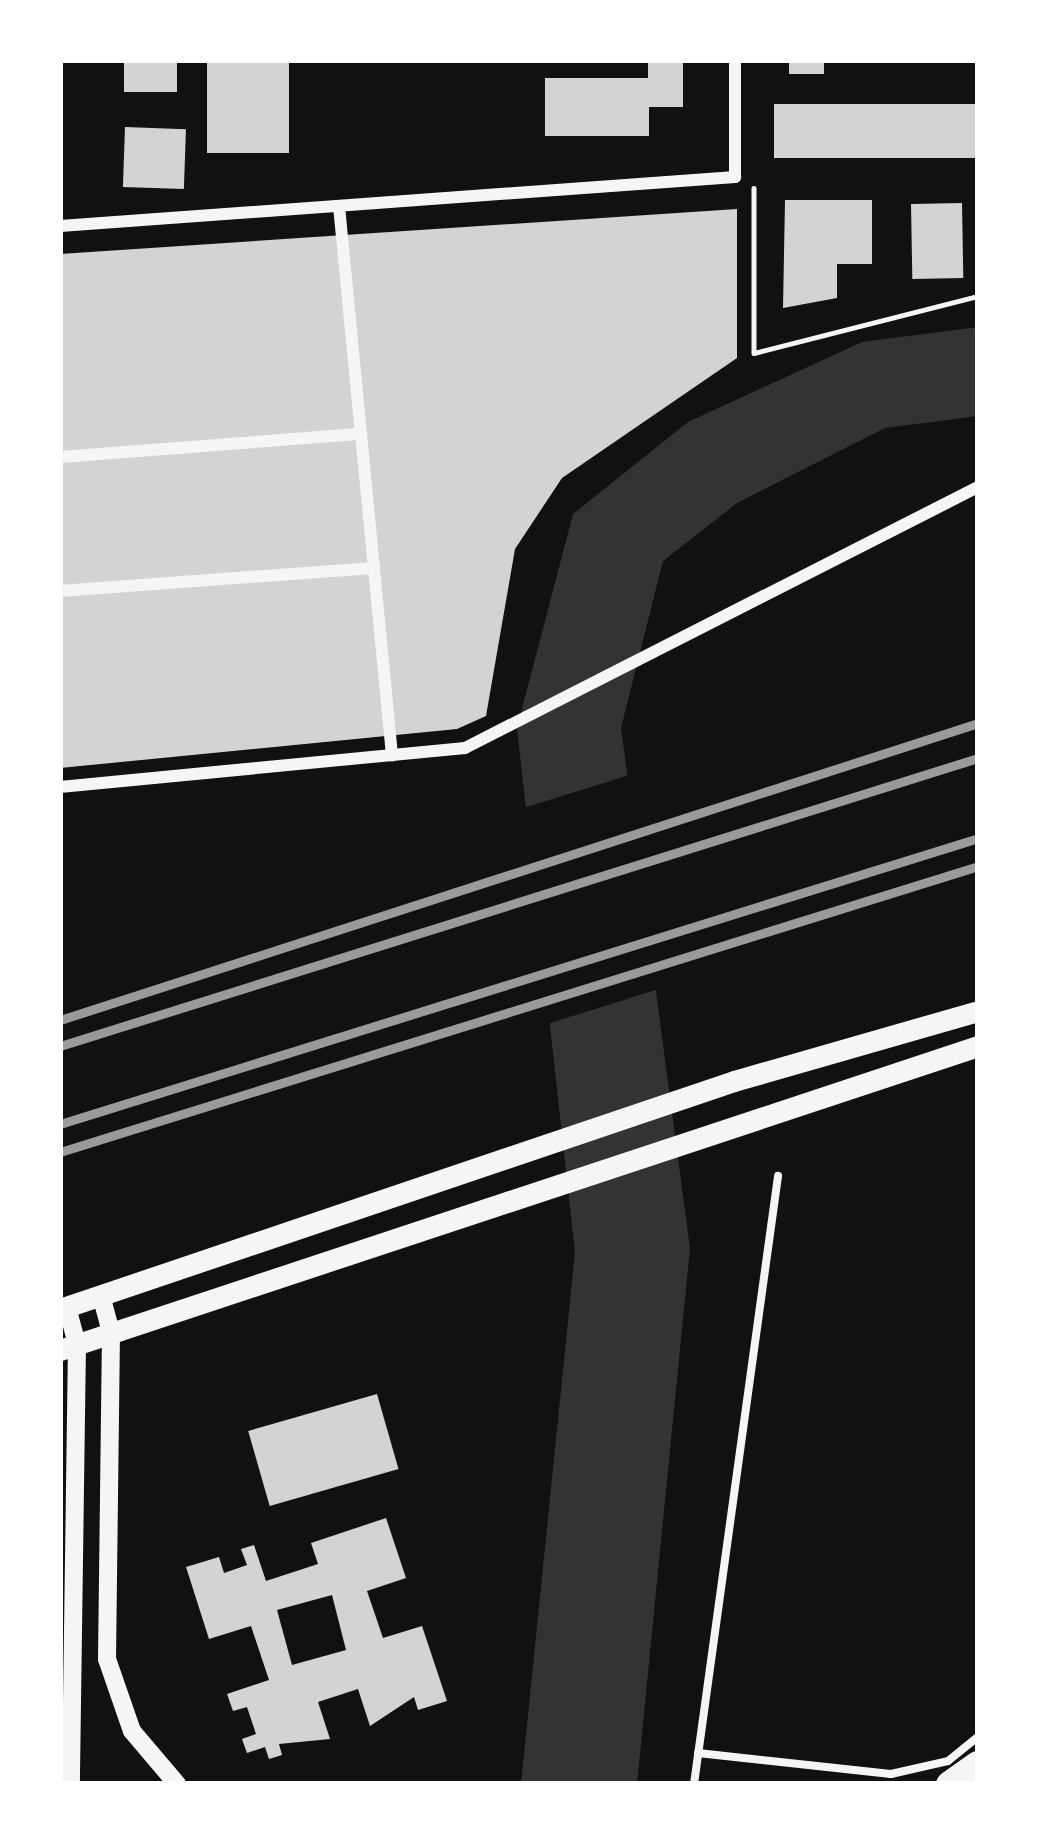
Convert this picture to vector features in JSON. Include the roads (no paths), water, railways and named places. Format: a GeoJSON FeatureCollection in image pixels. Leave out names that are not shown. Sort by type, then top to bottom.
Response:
{"type":"FeatureCollection","features":[{"type":"Feature","properties":{"kind":"highway"},"geometry":{"type":"LineString","coordinates":[[949,1784],[978,1764]]}},
{"type":"Feature","properties":{"kind":"main road"},"geometry":{"type":"LineString","coordinates":[[64,1308],[734,1082],[978,1012]]}},
{"type":"Feature","properties":{"kind":"main road"},"geometry":{"type":"LineString","coordinates":[[68,1347],[746,1118],[978,1046]]}},
{"type":"Feature","properties":{"kind":"main road"},"geometry":{"type":"LineString","coordinates":[[217,1256],[230,1293]]}},
{"type":"Feature","properties":{"kind":"street"},"geometry":{"type":"LineString","coordinates":[[60,226],[735,177],[735,60]]}},
{"type":"Feature","properties":{"kind":"street"},"geometry":{"type":"LineString","coordinates":[[339,206],[392,755]]}},
{"type":"Feature","properties":{"kind":"street"},"geometry":{"type":"LineString","coordinates":[[60,457],[361,434]]}},
{"type":"Feature","properties":{"kind":"street"},"geometry":{"type":"LineString","coordinates":[[60,787],[465,748],[978,487]]}},
{"type":"Feature","properties":{"kind":"street"},"geometry":{"type":"LineString","coordinates":[[60,591],[374,568]]}},
{"type":"Feature","properties":{"kind":"street"},"geometry":{"type":"LineString","coordinates":[[101,1295],[111,1333],[107,1659],[132,1731],[177,1784]]}},
{"type":"Feature","properties":{"kind":"street"},"geometry":{"type":"LineString","coordinates":[[64,1308],[70,1784]]}},
{"type":"Feature","properties":{"kind":"lane"},"geometry":{"type":"LineString","coordinates":[[694,1784],[778,1176]]}},
{"type":"Feature","properties":{"kind":"lane"},"geometry":{"type":"LineString","coordinates":[[698,1753],[891,1774],[935,1766],[978,1737]]}},
{"type":"Feature","properties":{"kind":"railway"},"geometry":{"type":"LineString","coordinates":[[60,1020],[978,723]]}},
{"type":"Feature","properties":{"kind":"railway"},"geometry":{"type":"LineString","coordinates":[[60,1046],[978,758]]}},
{"type":"Feature","properties":{"kind":"railway"},"geometry":{"type":"LineString","coordinates":[[60,1124],[978,838]]}},
{"type":"Feature","properties":{"kind":"railway"},"geometry":{"type":"LineString","coordinates":[[60,1152],[978,866]]}}]}
